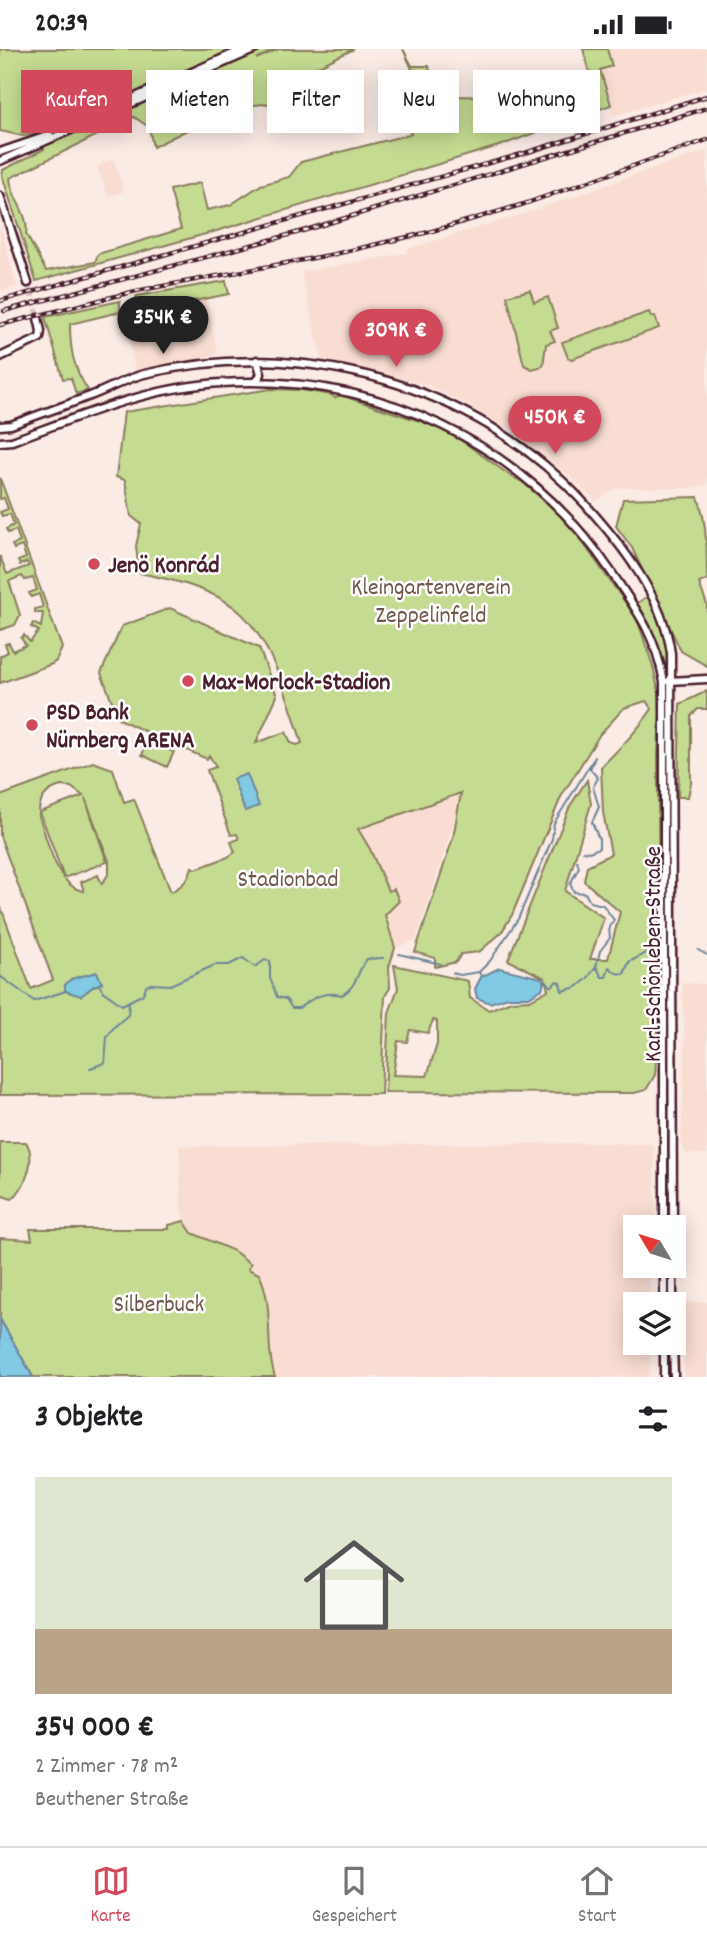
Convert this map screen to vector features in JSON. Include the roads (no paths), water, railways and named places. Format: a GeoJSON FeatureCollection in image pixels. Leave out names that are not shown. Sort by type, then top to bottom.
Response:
{"type":"FeatureCollection","features":[{"type":"Feature","properties":{"kind":"main road"},"geometry":{"type":"LineString","coordinates":[[0,152],[60,130],[244,49]]}},
{"type":"Feature","properties":{"kind":"main road"},"geometry":{"type":"LineString","coordinates":[[0,161],[256,49]]}},
{"type":"Feature","properties":{"kind":"main road"},"geometry":{"type":"LineString","coordinates":[[0,196],[28,283]]}},
{"type":"Feature","properties":{"kind":"main road"},"geometry":{"type":"LineString","coordinates":[[0,357],[40,338],[38,318]]}},
{"type":"Feature","properties":{"kind":"main road"},"geometry":{"type":"LineString","coordinates":[[256,382],[261,371],[257,361]]}},
{"type":"Feature","properties":{"kind":"main road"},"geometry":{"type":"LineString","coordinates":[[0,426],[11,425],[80,400],[129,379],[205,363],[257,361],[330,367],[397,383],[464,411],[525,450],[578,497],[606,528],[631,562],[653,599],[666,629],[671,653],[668,681]]}},
{"type":"Feature","properties":{"kind":"main road"},"geometry":{"type":"LineString","coordinates":[[0,442],[7,443],[164,390],[217,383],[256,382],[316,387],[389,404],[447,428],[517,471],[544,493],[573,522],[636,607],[668,681]]}},
{"type":"Feature","properties":{"kind":"main road"},"geometry":{"type":"LineString","coordinates":[[668,681],[707,679]]}},
{"type":"Feature","properties":{"kind":"main road","name":"Karl-Schönleben-Straße"},"geometry":{"type":"LineString","coordinates":[[664,1215],[663,975],[668,681]]}},
{"type":"Feature","properties":{"kind":"main road","name":"Karl-Schönleben-Straße"},"geometry":{"type":"LineString","coordinates":[[668,681],[673,1215]]}},
{"type":"Feature","properties":{"kind":"main road"},"geometry":{"type":"LineString","coordinates":[[663,975],[671,980]]}},
{"type":"Feature","properties":{"kind":"main road"},"geometry":{"type":"LineString","coordinates":[[664,1355],[664,1377]]}},
{"type":"Feature","properties":{"kind":"main road"},"geometry":{"type":"LineString","coordinates":[[673,1355],[674,1377]]}},
{"type":"Feature","properties":{"kind":"water"},"geometry":{"type":"Polygon","coordinates":[[[247,774],[259,806],[245,811],[233,779],[247,774]]]}},
{"type":"Feature","properties":{"kind":"water"},"geometry":{"type":"Polygon","coordinates":[[[499,968],[542,978],[542,989],[529,997],[508,997],[490,1003],[477,998],[475,989],[481,977],[499,968]]]}},
{"type":"Feature","properties":{"kind":"water"},"geometry":{"type":"Polygon","coordinates":[[[97,972],[102,983],[81,996],[65,991],[65,985],[71,979],[97,972]]]}},
{"type":"Feature","properties":{"kind":"water"},"geometry":{"type":"Polygon","coordinates":[[[0,1319],[33,1377],[0,1377],[0,1319]]]}},
{"type":"Feature","properties":{"kind":"waterway"},"geometry":{"type":"LineString","coordinates":[[583,851],[599,848],[599,839],[592,822],[599,807],[593,787],[598,778],[590,769],[595,757]]}},
{"type":"Feature","properties":{"kind":"waterway"},"geometry":{"type":"LineString","coordinates":[[479,972],[490,961],[518,919],[552,839],[554,823],[593,760]]}},
{"type":"Feature","properties":{"kind":"waterway"},"geometry":{"type":"LineString","coordinates":[[543,982],[547,981],[551,987],[557,981],[562,991],[577,987],[596,967],[600,951],[610,938],[609,927],[614,920],[603,905],[590,902],[585,893],[574,892],[570,884],[579,867],[577,861]]}},
{"type":"Feature","properties":{"kind":"waterway"},"geometry":{"type":"LineString","coordinates":[[597,968],[602,977],[606,977],[609,967],[616,973],[624,974],[629,962],[656,948]]}},
{"type":"Feature","properties":{"kind":"waterway"},"geometry":{"type":"LineString","coordinates":[[698,950],[707,955]]}},
{"type":"Feature","properties":{"kind":"waterway"},"geometry":{"type":"LineString","coordinates":[[399,954],[441,964]]}},
{"type":"Feature","properties":{"kind":"waterway"},"geometry":{"type":"LineString","coordinates":[[99,985],[122,1005],[143,994],[146,986],[151,984],[170,985],[215,965],[229,965],[243,958],[255,967],[265,960],[270,961],[270,978],[277,997],[286,999],[292,1008],[299,1008],[319,996],[342,995],[351,988],[367,959],[383,958]]}},
{"type":"Feature","properties":{"kind":"waterway"},"geometry":{"type":"LineString","coordinates":[[453,973],[460,975],[479,972],[481,976]]}},
{"type":"Feature","properties":{"kind":"waterway"},"geometry":{"type":"LineString","coordinates":[[0,976],[34,1001],[66,991]]}},
{"type":"Feature","properties":{"kind":"waterway"},"geometry":{"type":"LineString","coordinates":[[90,1068],[105,1063],[107,1037],[128,1015],[129,1003]]}},
{"type":"Feature","properties":{"kind":"tunnel"},"geometry":{"type":"LineString","coordinates":[[28,283],[38,318]]}},
{"type":"Feature","properties":{"kind":"railway"},"geometry":{"type":"LineString","coordinates":[[0,301],[525,153],[707,96]]}},
{"type":"Feature","properties":{"kind":"railway"},"geometry":{"type":"LineString","coordinates":[[4,311],[296,233],[707,108]]}},
{"type":"Feature","properties":{"kind":"railway"},"geometry":{"type":"LineString","coordinates":[[0,325],[136,291],[335,254],[429,232],[524,204],[707,140]]}},
{"type":"Feature","properties":{"kind":"place","name":"Jenö Konrád"},"geometry":{"type":"Point","coordinates":[94,564]}},
{"type":"Feature","properties":{"kind":"place","name":"Max-Morlock-Stadion"},"geometry":{"type":"Point","coordinates":[188,681]}},
{"type":"Feature","properties":{"kind":"place","name":"PSD Bank Nürnberg ARENA"},"geometry":{"type":"Point","coordinates":[32,725]}},
{"type":"Feature","properties":{"kind":"park label","name":"Kleingartenverein Zeppelinfeld"},"geometry":{"type":"Point","coordinates":[431,600]}},
{"type":"Feature","properties":{"kind":"park label","name":"Stadionbad"},"geometry":{"type":"Point","coordinates":[288,878]}},
{"type":"Feature","properties":{"kind":"park label","name":"Silberbuck"},"geometry":{"type":"Point","coordinates":[159,1303]}}]}
